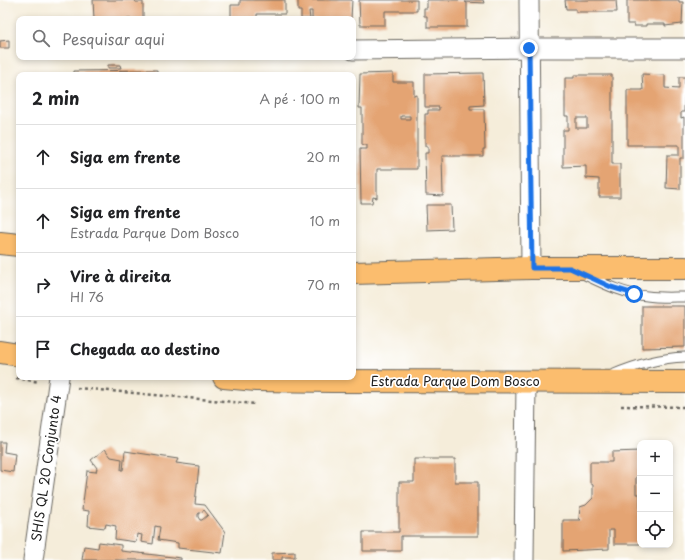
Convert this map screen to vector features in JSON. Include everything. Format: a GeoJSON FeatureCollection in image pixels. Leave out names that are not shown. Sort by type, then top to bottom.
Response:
{"type":"FeatureCollection","features":[{"type":"Feature","properties":{"kind":"main road"},"geometry":{"type":"LineString","coordinates":[[0,243],[16,245]]}},
{"type":"Feature","properties":{"kind":"main road"},"geometry":{"type":"LineString","coordinates":[[356,274],[532,268],[685,268]]}},
{"type":"Feature","properties":{"kind":"main road"},"geometry":{"type":"LineString","coordinates":[[0,352],[16,354]]}},
{"type":"Feature","properties":{"kind":"main road","name":"Estrada Parque Dom Bosco"},"geometry":{"type":"LineString","coordinates":[[356,379],[685,382]]}},
{"type":"Feature","properties":{"kind":"street"},"geometry":{"type":"LineString","coordinates":[[529,0],[532,268]]}},
{"type":"Feature","properties":{"kind":"street"},"geometry":{"type":"LineString","coordinates":[[356,50],[685,48]]}},
{"type":"Feature","properties":{"kind":"street","name":"SHIS QL 20 Conjunto 4"},"geometry":{"type":"LineString","coordinates":[[33,560],[59,380]]}},
{"type":"Feature","properties":{"kind":"street"},"geometry":{"type":"LineString","coordinates":[[524,560],[526,381]]}},
{"type":"Feature","properties":{"kind":"lane"},"geometry":{"type":"LineString","coordinates":[[570,268],[611,287],[634,294],[648,297],[685,297]]}},
{"type":"Feature","properties":{"kind":"lane"},"geometry":{"type":"LineString","coordinates":[[596,382],[638,365],[656,360],[685,357]]}},
{"type":"Feature","properties":{"kind":"building"},"geometry":{"type":"Polygon","coordinates":[[[93,0],[134,0],[136,2],[143,2],[143,16],[94,16],[93,0]]]}},
{"type":"Feature","properties":{"kind":"building"},"geometry":{"type":"Polygon","coordinates":[[[240,0],[285,0],[285,14],[231,16],[231,5],[240,5],[240,0]]]}},
{"type":"Feature","properties":{"kind":"building"},"geometry":{"type":"Polygon","coordinates":[[[298,0],[352,0],[351,16],[312,16],[312,11],[309,11],[310,16],[301,16],[301,11],[298,11],[298,0]]]}},
{"type":"Feature","properties":{"kind":"building"},"geometry":{"type":"Polygon","coordinates":[[[359,0],[417,0],[417,11],[385,11],[385,25],[360,25],[359,0]]]}},
{"type":"Feature","properties":{"kind":"building"},"geometry":{"type":"Polygon","coordinates":[[[427,0],[483,0],[484,3],[465,2],[467,3],[467,27],[427,27],[427,16],[424,16],[424,8],[427,8],[427,0]]]}},
{"type":"Feature","properties":{"kind":"building"},"geometry":{"type":"Polygon","coordinates":[[[565,0],[616,0],[617,12],[576,12],[576,9],[566,9],[565,0]]]}},
{"type":"Feature","properties":{"kind":"building"},"geometry":{"type":"Polygon","coordinates":[[[627,0],[679,0],[679,2],[683,2],[682,24],[665,26],[665,24],[646,24],[646,26],[634,26],[634,24],[627,24],[627,0]]]}},
{"type":"Feature","properties":{"kind":"building"},"geometry":{"type":"Polygon","coordinates":[[[9,40],[9,48],[0,48],[0,41],[9,40]]]}},
{"type":"Feature","properties":{"kind":"building"},"geometry":{"type":"Polygon","coordinates":[[[108,65],[120,65],[121,68],[108,68],[108,65]]]}},
{"type":"Feature","properties":{"kind":"building"},"geometry":{"type":"Polygon","coordinates":[[[157,70],[157,72],[74,72],[157,70]]]}},
{"type":"Feature","properties":{"kind":"building"},"geometry":{"type":"Polygon","coordinates":[[[393,73],[393,82],[414,82],[414,96],[417,95],[417,169],[377,169],[377,198],[373,197],[372,203],[361,203],[360,149],[367,149],[367,145],[362,145],[362,108],[359,108],[360,74],[393,73]],[[401,116],[401,119],[410,119],[410,116],[401,116]]]}},
{"type":"Feature","properties":{"kind":"building"},"geometry":{"type":"Polygon","coordinates":[[[483,73],[484,105],[470,106],[470,109],[484,109],[485,149],[483,149],[483,156],[442,156],[443,196],[426,195],[425,153],[428,153],[428,146],[425,146],[425,114],[428,114],[428,110],[439,110],[439,107],[425,107],[425,74],[483,73]]]}},
{"type":"Feature","properties":{"kind":"building"},"geometry":{"type":"Polygon","coordinates":[[[642,74],[665,75],[665,88],[679,89],[679,77],[685,77],[684,112],[681,112],[681,118],[684,117],[684,158],[680,158],[680,189],[666,188],[667,155],[679,155],[679,145],[627,145],[627,90],[643,90],[642,74]]]}},
{"type":"Feature","properties":{"kind":"building"},"geometry":{"type":"Polygon","coordinates":[[[574,75],[612,75],[612,164],[620,164],[620,197],[599,197],[599,179],[586,178],[586,166],[563,167],[563,130],[568,130],[568,116],[565,116],[565,78],[574,78],[574,75]],[[576,118],[576,128],[587,128],[587,118],[576,118]]]}},
{"type":"Feature","properties":{"kind":"building"},"geometry":{"type":"Polygon","coordinates":[[[426,205],[451,205],[452,229],[427,230],[426,205]]]}},
{"type":"Feature","properties":{"kind":"building"},"geometry":{"type":"Polygon","coordinates":[[[642,306],[685,306],[685,347],[642,348],[642,306]]]}},
{"type":"Feature","properties":{"kind":"building"},"geometry":{"type":"Polygon","coordinates":[[[0,442],[5,442],[4,452],[15,454],[13,472],[0,470],[0,442]]]}},
{"type":"Feature","properties":{"kind":"building"},"geometry":{"type":"Polygon","coordinates":[[[105,449],[111,457],[122,459],[121,470],[123,470],[125,451],[178,459],[176,463],[199,466],[195,504],[205,505],[225,532],[222,553],[178,548],[178,543],[158,540],[160,527],[155,526],[153,544],[141,542],[142,535],[137,534],[136,542],[115,539],[116,526],[106,524],[105,528],[88,526],[89,511],[82,510],[87,471],[96,472],[97,468],[91,460],[105,449]],[[204,510],[198,514],[198,517],[202,520],[208,515],[204,510]]]}},
{"type":"Feature","properties":{"kind":"building"},"geometry":{"type":"Polygon","coordinates":[[[637,451],[637,544],[614,544],[614,530],[609,530],[609,549],[563,551],[563,520],[581,520],[579,518],[580,507],[586,505],[593,498],[593,485],[590,483],[590,462],[612,462],[612,452],[637,451]]]}},
{"type":"Feature","properties":{"kind":"building"},"geometry":{"type":"Polygon","coordinates":[[[414,459],[455,459],[455,482],[478,482],[478,536],[401,536],[401,551],[363,551],[363,532],[399,532],[399,482],[414,482],[414,459]]]}},
{"type":"Feature","properties":{"kind":"building"},"geometry":{"type":"Polygon","coordinates":[[[99,542],[121,545],[121,551],[181,558],[181,560],[82,560],[84,546],[98,548],[99,542]]]}},
{"type":"Feature","properties":{"kind":"building"},"geometry":{"type":"Polygon","coordinates":[[[295,552],[295,557],[282,557],[282,560],[272,560],[272,553],[295,552]]]}},
{"type":"Feature","properties":{"kind":"route"},"geometry":{"type":"LineString","coordinates":[[529,48],[532,268],[570,268],[611,287],[634,294]]}}]}
